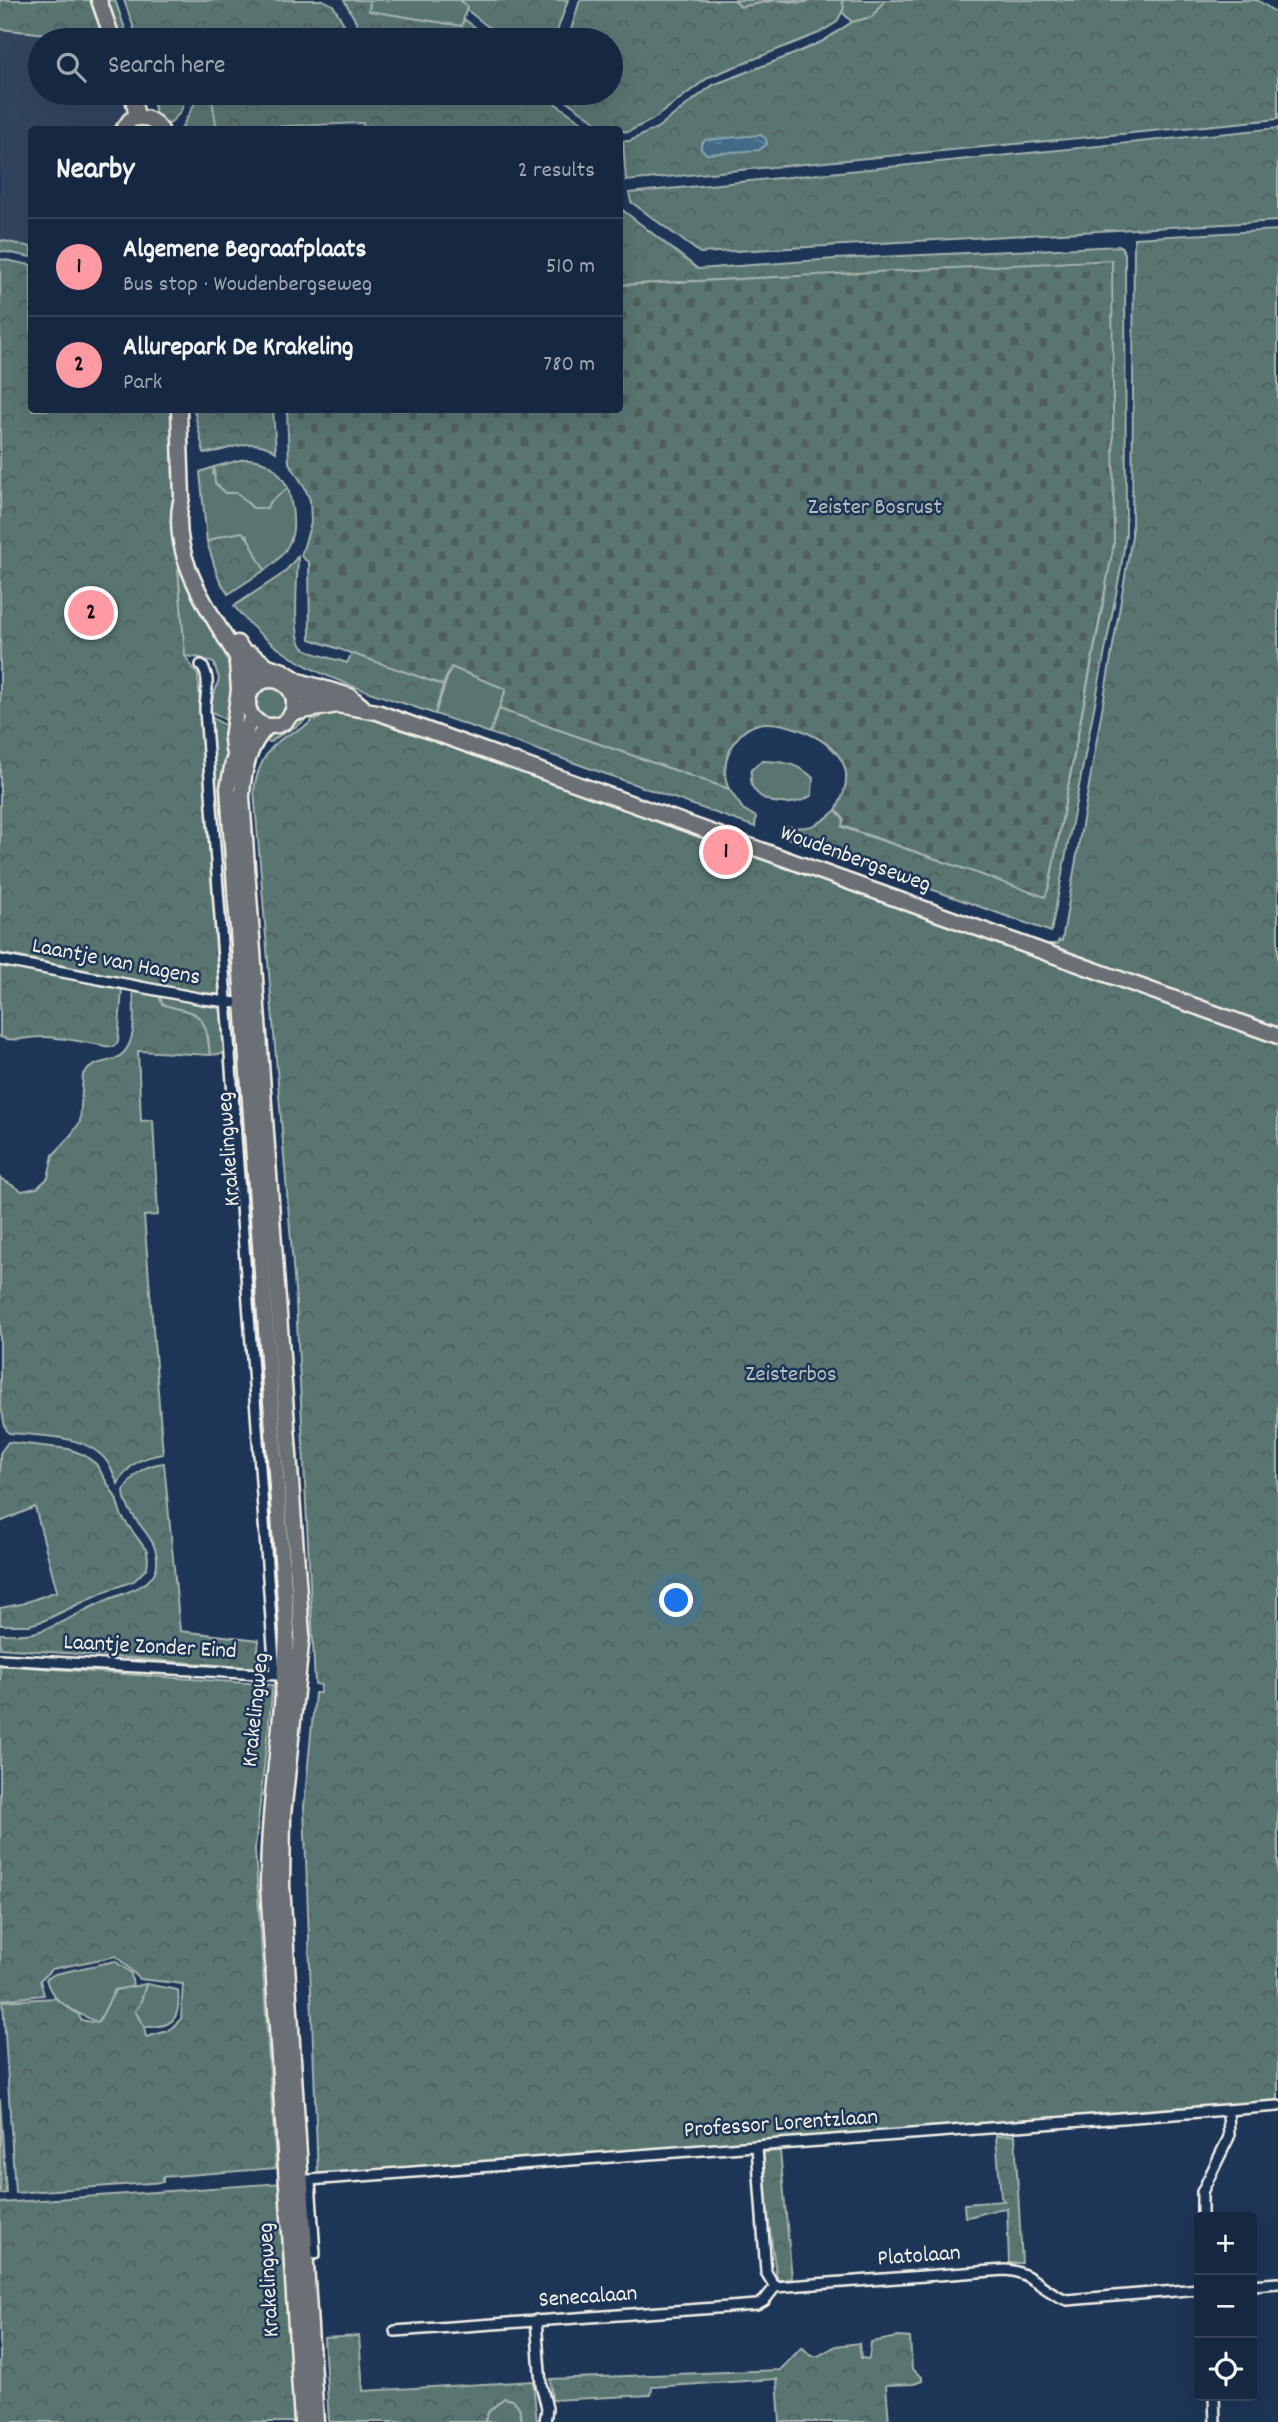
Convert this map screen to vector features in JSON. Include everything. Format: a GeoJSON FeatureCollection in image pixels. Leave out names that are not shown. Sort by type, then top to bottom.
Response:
{"type":"FeatureCollection","features":[{"type":"Feature","properties":{"kind":"main road"},"geometry":{"type":"LineString","coordinates":[[99,0],[109,28]]}},
{"type":"Feature","properties":{"kind":"main road"},"geometry":{"type":"LineString","coordinates":[[134,105],[137,117]]}},
{"type":"Feature","properties":{"kind":"main road"},"geometry":{"type":"LineString","coordinates":[[126,126],[137,117],[150,119],[157,126]]}},
{"type":"Feature","properties":{"kind":"main road"},"geometry":{"type":"LineString","coordinates":[[179,413],[182,497],[189,544],[197,572],[240,654],[253,688]]}},
{"type":"Feature","properties":{"kind":"main road"},"geometry":{"type":"LineString","coordinates":[[240,654],[267,680],[281,682],[292,692],[292,713],[277,725],[262,724],[252,716],[249,698],[253,688],[267,680]]}},
{"type":"Feature","properties":{"kind":"main road"},"geometry":{"type":"LineString","coordinates":[[240,654],[258,657],[273,669],[282,671],[306,685],[350,696],[366,709]]}},
{"type":"Feature","properties":{"kind":"main road"},"geometry":{"type":"LineString","coordinates":[[233,762],[232,738],[240,690],[240,654]]}},
{"type":"Feature","properties":{"kind":"main road","name":"Woudenbergseweg"},"geometry":{"type":"LineString","coordinates":[[292,692],[298,696],[321,699],[337,705],[366,709],[1278,1036]]}},
{"type":"Feature","properties":{"kind":"main road","name":"Woudenbergseweg"},"geometry":{"type":"LineString","coordinates":[[292,713],[337,705]]}},
{"type":"Feature","properties":{"kind":"main road","name":"Krakelingweg"},"geometry":{"type":"LineString","coordinates":[[252,716],[233,762],[228,788],[248,1004],[287,1630],[286,1677],[270,1814],[268,1862],[272,1955],[299,2181],[316,2422]]}},
{"type":"Feature","properties":{"kind":"main road","name":"Krakelingweg"},"geometry":{"type":"LineString","coordinates":[[248,1004],[242,780],[257,740],[268,726]]}},
{"type":"Feature","properties":{"kind":"main road","name":"Krakelingweg"},"geometry":{"type":"LineString","coordinates":[[299,2181],[302,2422]]}},
{"type":"Feature","properties":{"kind":"street","name":"Krakelingweg"},"geometry":{"type":"LineString","coordinates":[[201,665],[206,671],[208,682],[205,710],[225,1003],[286,1677]]}},
{"type":"Feature","properties":{"kind":"street","name":"Laantje van Hagens"},"geometry":{"type":"LineString","coordinates":[[0,960],[225,1003]]}},
{"type":"Feature","properties":{"kind":"street"},"geometry":{"type":"LineString","coordinates":[[225,1003],[248,1004]]}},
{"type":"Feature","properties":{"kind":"street","name":"Laantje Zonder Eind"},"geometry":{"type":"LineString","coordinates":[[0,1659],[286,1677]]}},
{"type":"Feature","properties":{"kind":"street","name":"Professor Lorentzlaan"},"geometry":{"type":"LineString","coordinates":[[299,2181],[1278,2106]]}},
{"type":"Feature","properties":{"kind":"street"},"geometry":{"type":"LineString","coordinates":[[1202,2212],[1202,2192],[1229,2137],[1228,2110]]}},
{"type":"Feature","properties":{"kind":"street"},"geometry":{"type":"LineString","coordinates":[[757,2147],[766,2272],[775,2287]]}},
{"type":"Feature","properties":{"kind":"street","name":"Krakelingweg"},"geometry":{"type":"LineString","coordinates":[[299,2181],[315,2255]]}},
{"type":"Feature","properties":{"kind":"street","name":"Platolaan"},"geometry":{"type":"LineString","coordinates":[[775,2287],[1020,2270],[1053,2295],[1067,2301],[1194,2289]]}},
{"type":"Feature","properties":{"kind":"street"},"geometry":{"type":"LineString","coordinates":[[1257,2285],[1278,2283]]}},
{"type":"Feature","properties":{"kind":"street","name":"Senecalaan"},"geometry":{"type":"LineString","coordinates":[[395,2331],[757,2305],[764,2301],[775,2287]]}},
{"type":"Feature","properties":{"kind":"street"},"geometry":{"type":"LineString","coordinates":[[536,2320],[541,2385],[547,2409],[545,2422]]}},
{"type":"Feature","properties":{"kind":"street"},"geometry":{"type":"LineString","coordinates":[[1213,2401],[1215,2422]]}},
{"type":"Feature","properties":{"kind":"shaded area"},"geometry":{"type":"Polygon","coordinates":[[[0,29],[28,32],[28,105],[128,105],[131,114],[122,126],[28,126],[28,246],[0,240],[0,29]]]}},
{"type":"Feature","properties":{"kind":"green space"},"geometry":{"type":"Polygon","coordinates":[[[0,0],[91,0],[101,28],[28,28],[28,32],[0,29],[0,0]]]}},
{"type":"Feature","properties":{"kind":"green space"},"geometry":{"type":"Polygon","coordinates":[[[106,0],[115,0],[125,28],[116,28],[106,0]]]}},
{"type":"Feature","properties":{"kind":"green space"},"geometry":{"type":"Polygon","coordinates":[[[124,0],[323,0],[333,5],[346,28],[134,28],[124,0]]]}},
{"type":"Feature","properties":{"kind":"green space"},"geometry":{"type":"Polygon","coordinates":[[[344,0],[370,0],[369,11],[462,26],[464,19],[476,28],[359,28],[344,0]]]}},
{"type":"Feature","properties":{"kind":"green space"},"geometry":{"type":"Polygon","coordinates":[[[370,0],[460,0],[467,6],[462,26],[369,11],[370,0]]]}},
{"type":"Feature","properties":{"kind":"green space"},"geometry":{"type":"Polygon","coordinates":[[[460,0],[568,0],[558,28],[490,28],[467,10],[467,6],[460,0]]]}},
{"type":"Feature","properties":{"kind":"green space"},"geometry":{"type":"Polygon","coordinates":[[[580,0],[735,0],[740,7],[777,0],[800,3],[842,0],[844,8],[837,22],[819,33],[709,77],[652,120],[628,132],[623,131],[623,126],[598,123],[572,105],[623,105],[623,28],[572,28],[580,0]]]}},
{"type":"Feature","properties":{"kind":"green space"},"geometry":{"type":"Polygon","coordinates":[[[735,0],[777,0],[740,7],[735,0]]]}},
{"type":"Feature","properties":{"kind":"green space"},"geometry":{"type":"Polygon","coordinates":[[[777,0],[814,0],[800,3],[777,0]]]}},
{"type":"Feature","properties":{"kind":"green space"},"geometry":{"type":"Polygon","coordinates":[[[842,0],[885,0],[872,17],[852,22],[842,12],[842,0]]]}},
{"type":"Feature","properties":{"kind":"green space"},"geometry":{"type":"Polygon","coordinates":[[[885,0],[1257,0],[1278,14],[1278,119],[626,181],[623,141],[630,141],[657,128],[713,85],[794,54],[823,41],[852,22],[872,17],[885,0]],[[761,135],[705,140],[759,150],[761,135]]]}},
{"type":"Feature","properties":{"kind":"green space"},"geometry":{"type":"Polygon","coordinates":[[[154,105],[183,105],[180,113],[167,126],[158,123],[154,105]]]}},
{"type":"Feature","properties":{"kind":"green space"},"geometry":{"type":"Polygon","coordinates":[[[194,105],[213,105],[216,126],[183,126],[194,105]]]}},
{"type":"Feature","properties":{"kind":"green space"},"geometry":{"type":"Polygon","coordinates":[[[213,105],[557,105],[588,126],[363,126],[363,123],[216,126],[213,105]]]}},
{"type":"Feature","properties":{"kind":"green space"},"geometry":{"type":"Polygon","coordinates":[[[1278,128],[1278,221],[700,253],[631,202],[629,193],[1278,128]]]}},
{"type":"Feature","properties":{"kind":"green space"},"geometry":{"type":"Polygon","coordinates":[[[623,210],[698,269],[835,259],[1121,246],[1125,254],[1126,534],[1051,932],[779,835],[783,826],[812,826],[836,810],[844,819],[842,827],[1045,896],[1049,887],[1106,588],[1112,261],[623,285],[623,210]]]}},
{"type":"Feature","properties":{"kind":"green space","name":"Zeisterbos"},"geometry":{"type":"Polygon","coordinates":[[[1278,230],[1278,2106],[318,2176],[304,1807],[315,1693],[320,1693],[321,1685],[315,1684],[296,1302],[254,790],[263,760],[272,747],[284,737],[306,726],[315,714],[316,720],[320,718],[320,713],[348,712],[370,715],[752,847],[1046,944],[1057,944],[1059,940],[1062,941],[1132,536],[1134,238],[1278,230]]]}},
{"type":"Feature","properties":{"kind":"green space"},"geometry":{"type":"Polygon","coordinates":[[[0,240],[28,246],[28,256],[0,251],[0,240]]]}},
{"type":"Feature","properties":{"kind":"green space"},"geometry":{"type":"Polygon","coordinates":[[[0,259],[28,264],[28,413],[172,413],[177,544],[183,569],[178,570],[185,656],[198,675],[219,994],[205,994],[0,953],[0,259]]]}},
{"type":"Feature","properties":{"kind":"green space","name":"Zeister Bosrust"},"geometry":{"type":"Polygon","coordinates":[[[1112,260],[1114,543],[1045,897],[842,826],[844,819],[836,810],[846,784],[843,763],[836,753],[815,736],[789,726],[765,723],[754,725],[737,738],[731,747],[725,768],[729,789],[499,709],[506,689],[451,667],[443,685],[310,639],[309,563],[301,556],[311,523],[310,500],[289,463],[287,413],[623,413],[623,285],[1112,260]]]}},
{"type":"Feature","properties":{"kind":"green space"},"geometry":{"type":"Polygon","coordinates":[[[195,413],[273,413],[276,452],[258,444],[249,444],[204,453],[195,413]]]}},
{"type":"Feature","properties":{"kind":"green space"},"geometry":{"type":"Polygon","coordinates":[[[244,459],[259,460],[271,466],[288,488],[269,503],[267,508],[253,508],[237,493],[225,493],[215,483],[214,467],[244,459]]]}},
{"type":"Feature","properties":{"kind":"green space"},"geometry":{"type":"Polygon","coordinates":[[[214,467],[213,474],[225,493],[237,493],[253,508],[266,508],[268,503],[288,488],[293,513],[292,534],[284,553],[265,570],[257,560],[247,535],[221,536],[207,542],[200,472],[214,467]]]}},
{"type":"Feature","properties":{"kind":"green space"},"geometry":{"type":"Polygon","coordinates":[[[242,532],[249,539],[265,570],[228,594],[218,577],[207,542],[242,532]]]}},
{"type":"Feature","properties":{"kind":"green space"},"geometry":{"type":"Polygon","coordinates":[[[298,556],[296,619],[300,642],[304,648],[347,663],[352,653],[443,685],[435,714],[352,686],[300,662],[254,629],[234,606],[284,573],[298,556]]]}},
{"type":"Feature","properties":{"kind":"green space"},"geometry":{"type":"Polygon","coordinates":[[[183,569],[194,601],[224,651],[234,680],[231,723],[209,710],[219,679],[214,663],[185,656],[178,570],[183,569]]]}},
{"type":"Feature","properties":{"kind":"green space"},"geometry":{"type":"Polygon","coordinates":[[[451,667],[506,689],[490,733],[435,714],[451,667]]]}},
{"type":"Feature","properties":{"kind":"green space"},"geometry":{"type":"Polygon","coordinates":[[[272,688],[278,689],[286,697],[286,709],[278,717],[272,718],[266,717],[258,709],[257,703],[258,697],[266,689],[272,688]]]}},
{"type":"Feature","properties":{"kind":"green space"},"geometry":{"type":"Polygon","coordinates":[[[499,709],[729,789],[743,809],[756,817],[755,827],[490,733],[499,709]]]}},
{"type":"Feature","properties":{"kind":"green space"},"geometry":{"type":"Polygon","coordinates":[[[209,716],[232,729],[221,784],[230,915],[238,973],[227,974],[209,716]]]}},
{"type":"Feature","properties":{"kind":"green space"},"geometry":{"type":"Polygon","coordinates":[[[308,716],[301,724],[271,742],[263,741],[270,730],[288,724],[294,718],[308,716]]]}},
{"type":"Feature","properties":{"kind":"green space"},"geometry":{"type":"Polygon","coordinates":[[[761,761],[782,762],[801,769],[813,778],[812,795],[789,803],[765,799],[753,788],[751,782],[751,770],[761,761]]]}},
{"type":"Feature","properties":{"kind":"green space"},"geometry":{"type":"Polygon","coordinates":[[[0,965],[122,989],[118,1042],[113,1047],[54,1038],[0,1037],[0,965]]]}},
{"type":"Feature","properties":{"kind":"green space"},"geometry":{"type":"Polygon","coordinates":[[[133,991],[159,995],[162,1004],[199,1017],[206,1032],[210,1055],[138,1051],[141,1121],[153,1120],[158,1215],[144,1216],[163,1454],[136,1463],[126,1471],[118,1484],[108,1463],[88,1446],[63,1438],[9,1433],[5,1427],[0,1408],[0,1178],[22,1191],[37,1188],[48,1178],[53,1155],[80,1122],[83,1074],[93,1066],[121,1055],[127,1049],[133,1030],[133,991]]]}},
{"type":"Feature","properties":{"kind":"green space"},"geometry":{"type":"Polygon","coordinates":[[[159,995],[223,1009],[228,1053],[210,1055],[208,1036],[194,1013],[175,1010],[162,1004],[159,995]]]}},
{"type":"Feature","properties":{"kind":"green space"},"geometry":{"type":"Polygon","coordinates":[[[231,1011],[240,1023],[260,1276],[250,1275],[231,1011]]]}},
{"type":"Feature","properties":{"kind":"green space"},"geometry":{"type":"Polygon","coordinates":[[[8,1442],[69,1449],[96,1464],[116,1498],[122,1517],[147,1551],[147,1568],[134,1581],[106,1591],[43,1621],[29,1625],[0,1625],[0,1608],[21,1604],[57,1591],[35,1507],[0,1522],[0,1453],[8,1442]]]}},
{"type":"Feature","properties":{"kind":"green space"},"geometry":{"type":"Polygon","coordinates":[[[164,1463],[180,1631],[259,1640],[256,1668],[0,1648],[0,1634],[25,1634],[43,1630],[138,1588],[149,1580],[157,1565],[155,1549],[129,1509],[124,1491],[140,1471],[164,1463]]]}},
{"type":"Feature","properties":{"kind":"green space"},"geometry":{"type":"Polygon","coordinates":[[[0,1665],[273,1685],[255,1849],[276,2168],[163,2177],[163,2182],[15,2193],[3,2001],[55,1998],[79,2015],[81,2020],[98,2023],[115,1990],[146,1984],[135,2011],[146,2037],[168,2031],[181,2019],[183,1984],[140,1979],[116,1956],[52,1969],[40,1980],[44,1995],[0,2000],[0,1665]]]}},
{"type":"Feature","properties":{"kind":"green space"},"geometry":{"type":"Polygon","coordinates":[[[115,1961],[131,1973],[133,1987],[115,1990],[99,2023],[60,2002],[49,1988],[46,1979],[55,1974],[115,1961]]]}},
{"type":"Feature","properties":{"kind":"green space"},"geometry":{"type":"Polygon","coordinates":[[[146,1984],[178,1990],[178,2008],[173,2020],[162,2026],[144,2027],[134,2011],[140,2003],[146,1984]]]}},
{"type":"Feature","properties":{"kind":"green space"},"geometry":{"type":"Polygon","coordinates":[[[0,2099],[6,2193],[0,2194],[0,2099]]]}},
{"type":"Feature","properties":{"kind":"green space"},"geometry":{"type":"Polygon","coordinates":[[[1015,2135],[1022,2263],[1009,2263],[1007,2208],[965,2217],[964,2204],[1004,2201],[1001,2197],[996,2136],[1015,2135]]]}},
{"type":"Feature","properties":{"kind":"green space"},"geometry":{"type":"Polygon","coordinates":[[[780,2151],[792,2279],[777,2280],[759,2153],[780,2151]]]}},
{"type":"Feature","properties":{"kind":"green space"},"geometry":{"type":"Polygon","coordinates":[[[283,2183],[298,2422],[0,2422],[0,2203],[283,2183]]]}},
{"type":"Feature","properties":{"kind":"green space"},"geometry":{"type":"Polygon","coordinates":[[[359,2336],[363,2391],[533,2381],[537,2422],[522,2422],[518,2406],[504,2398],[489,2411],[484,2422],[329,2422],[324,2338],[359,2336]]]}},
{"type":"Feature","properties":{"kind":"green space"},"geometry":{"type":"Polygon","coordinates":[[[899,2337],[910,2338],[912,2369],[922,2377],[922,2381],[886,2385],[889,2422],[780,2422],[777,2379],[652,2387],[651,2395],[552,2400],[550,2379],[780,2370],[802,2347],[811,2356],[818,2356],[836,2346],[859,2343],[861,2358],[869,2359],[871,2342],[899,2337]]]}},
{"type":"Feature","properties":{"kind":"green space"},"geometry":{"type":"Polygon","coordinates":[[[504,2398],[518,2406],[522,2422],[484,2422],[489,2411],[504,2398]]]}},
{"type":"Feature","properties":{"kind":"water"},"geometry":{"type":"Polygon","coordinates":[[[761,135],[767,144],[759,150],[707,154],[701,149],[705,140],[761,135]]]}},
{"type":"Feature","properties":{"kind":"place","name":"Allurepark De Krakeling"},"geometry":{"type":"Point","coordinates":[91,613]}},
{"type":"Feature","properties":{"kind":"place","name":"Algemene Begraafplaats"},"geometry":{"type":"Point","coordinates":[726,852]}}]}
